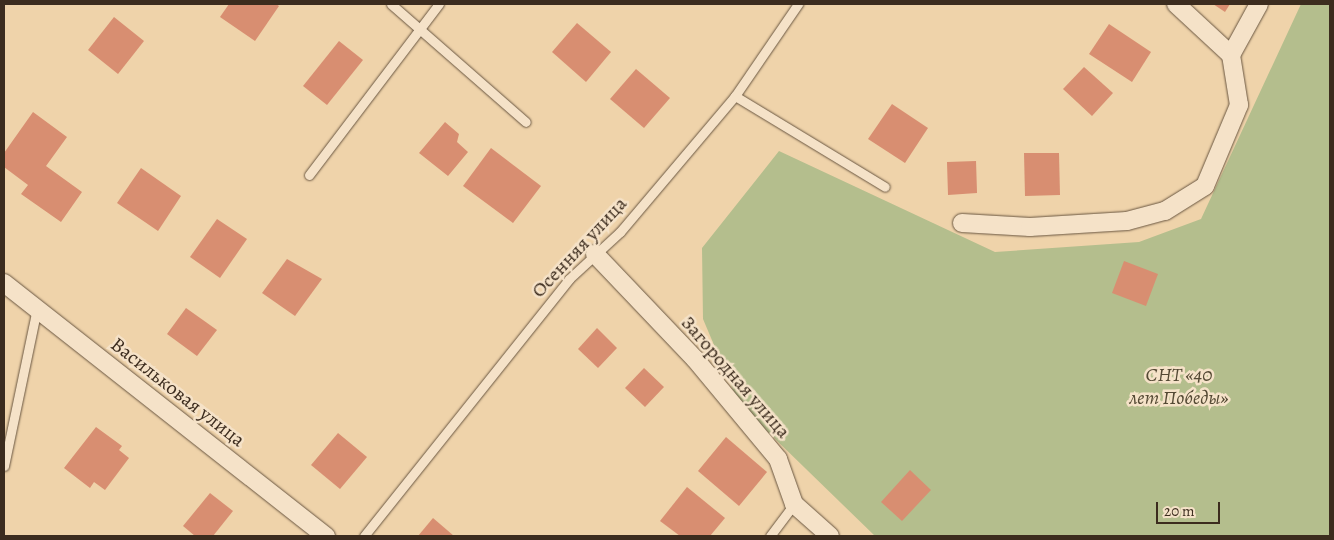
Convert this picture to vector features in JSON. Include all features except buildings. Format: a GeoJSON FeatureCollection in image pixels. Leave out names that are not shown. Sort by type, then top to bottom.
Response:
{"type":"FeatureCollection","features":[{"type":"Feature","properties":{"kind":"street"},"geometry":{"type":"LineString","coordinates":[[962,223],[1030,227],[1127,221],[1165,211],[1205,186],[1239,105],[1231,56],[1176,4]]}},
{"type":"Feature","properties":{"kind":"street"},"geometry":{"type":"LineString","coordinates":[[1231,56],[1259,4]]}},
{"type":"Feature","properties":{"kind":"street","name":"Загородная улица"},"geometry":{"type":"LineString","coordinates":[[595,254],[695,359],[778,459],[794,504],[830,536]]}},
{"type":"Feature","properties":{"kind":"street","name":"Васильковая улица"},"geometry":{"type":"LineString","coordinates":[[4,283],[326,536]]}},
{"type":"Feature","properties":{"kind":"lane"},"geometry":{"type":"LineString","coordinates":[[391,4],[526,122]]}},
{"type":"Feature","properties":{"kind":"lane"},"geometry":{"type":"LineString","coordinates":[[309,175],[419,27],[439,4]]}},
{"type":"Feature","properties":{"kind":"lane","name":"Осенняя улица"},"geometry":{"type":"LineString","coordinates":[[364,536],[569,279],[620,232],[735,96],[798,4]]}},
{"type":"Feature","properties":{"kind":"lane"},"geometry":{"type":"LineString","coordinates":[[735,96],[885,187]]}},
{"type":"Feature","properties":{"kind":"lane"},"geometry":{"type":"LineString","coordinates":[[4,466],[37,308]]}},
{"type":"Feature","properties":{"kind":"lane"},"geometry":{"type":"LineString","coordinates":[[770,536],[794,504]]}},
{"type":"Feature","properties":{"kind":"green space","name":"СНТ «40 лет Победы»"},"geometry":{"type":"Polygon","coordinates":[[[1301,4],[1330,4],[1330,536],[875,536],[739,404],[703,319],[702,248],[779,151],[995,252],[1139,242],[1201,219],[1301,4]]]}}]}
